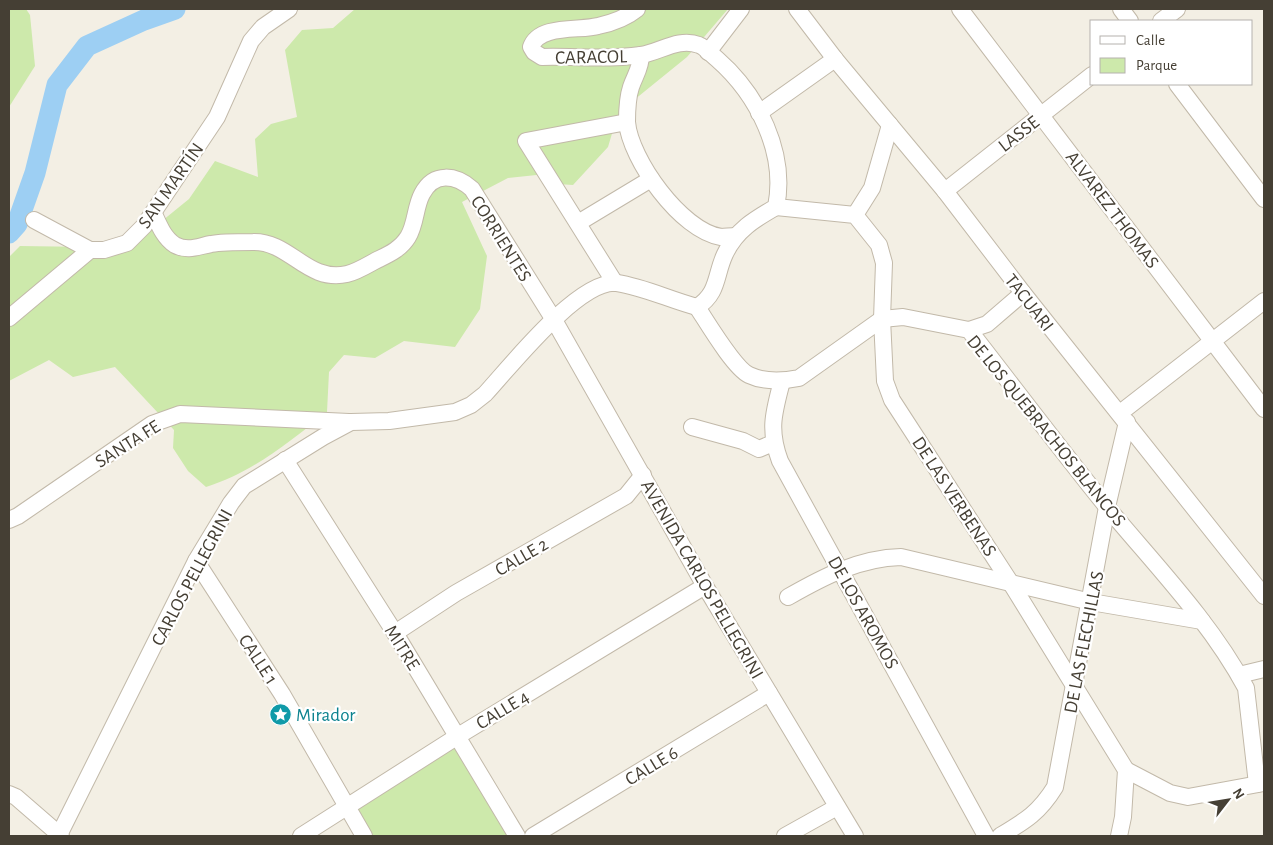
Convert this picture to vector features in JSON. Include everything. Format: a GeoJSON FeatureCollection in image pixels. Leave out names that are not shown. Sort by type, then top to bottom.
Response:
{"type":"FeatureCollection","features":[{"type":"Feature","properties":{"kind":"street","name":"SAN MARTÍN"},"geometry":{"type":"LineString","coordinates":[[90,250],[104,250],[127,243],[154,214],[217,117],[251,41],[263,27],[289,9]]}},
{"type":"Feature","properties":{"kind":"street","name":"CARACOL"},"geometry":{"type":"LineString","coordinates":[[637,9],[629,16],[598,27],[567,28],[541,36],[534,40],[531,47],[534,52],[542,57],[641,55],[680,42],[700,45],[708,52]]}},
{"type":"Feature","properties":{"kind":"street"},"geometry":{"type":"LineString","coordinates":[[741,9],[708,52],[744,88],[759,113],[778,165],[780,187],[776,208]]}},
{"type":"Feature","properties":{"kind":"street","name":"TACUARI"},"geometry":{"type":"LineString","coordinates":[[797,9],[835,60],[945,191],[1023,293],[1264,596]]}},
{"type":"Feature","properties":{"kind":"street","name":"ALVAREZ THOMAS"},"geometry":{"type":"LineString","coordinates":[[960,9],[1264,409]]}},
{"type":"Feature","properties":{"kind":"street"},"geometry":{"type":"LineString","coordinates":[[1121,9],[1129,20]]}},
{"type":"Feature","properties":{"kind":"street"},"geometry":{"type":"LineString","coordinates":[[1162,20],[1177,9]]}},
{"type":"Feature","properties":{"kind":"street"},"geometry":{"type":"LineString","coordinates":[[641,55],[641,66],[630,88],[627,122],[639,160],[660,192],[697,226],[719,237],[736,236]]}},
{"type":"Feature","properties":{"kind":"street"},"geometry":{"type":"LineString","coordinates":[[759,113],[835,60]]}},
{"type":"Feature","properties":{"kind":"street","name":"LASSE"},"geometry":{"type":"LineString","coordinates":[[945,191],[1090,77]]}},
{"type":"Feature","properties":{"kind":"street"},"geometry":{"type":"LineString","coordinates":[[1178,85],[1264,199]]}},
{"type":"Feature","properties":{"kind":"street"},"geometry":{"type":"LineString","coordinates":[[627,122],[526,141],[615,283],[639,288],[697,307],[722,346],[748,375],[782,381],[799,378],[882,319]]}},
{"type":"Feature","properties":{"kind":"street"},"geometry":{"type":"LineString","coordinates":[[697,307],[709,300],[725,254],[736,236],[748,223],[776,208],[855,215],[872,188],[890,125]]}},
{"type":"Feature","properties":{"kind":"street","name":"CORRIENTES"},"geometry":{"type":"LineString","coordinates":[[154,214],[161,231],[175,245],[194,249],[212,244],[255,241],[279,248],[317,273],[333,276],[349,274],[394,252],[408,237],[422,193],[434,180],[447,175],[461,180],[472,190],[554,320]]}},
{"type":"Feature","properties":{"kind":"street"},"geometry":{"type":"LineString","coordinates":[[578,224],[651,179]]}},
{"type":"Feature","properties":{"kind":"street","name":"DE LAS VERBENAS"},"geometry":{"type":"LineString","coordinates":[[855,215],[879,245],[884,263],[882,319],[885,381],[892,400],[1012,584],[1126,770]]}},
{"type":"Feature","properties":{"kind":"street"},"geometry":{"type":"LineString","coordinates":[[9,318],[90,250],[34,220]]}},
{"type":"Feature","properties":{"kind":"street","name":"CARLOS PELLEGRINI"},"geometry":{"type":"LineString","coordinates":[[60,835],[196,562],[230,503],[244,486],[351,422],[389,422],[455,412],[471,405],[485,394],[554,320],[584,293],[600,285],[615,283]]}},
{"type":"Feature","properties":{"kind":"street"},"geometry":{"type":"LineString","coordinates":[[969,330],[987,324],[1023,293]]}},
{"type":"Feature","properties":{"kind":"street"},"geometry":{"type":"LineString","coordinates":[[1123,417],[1213,340],[1264,300]]}},
{"type":"Feature","properties":{"kind":"street","name":"DE LOS QUEBRACHOS BLANCOS"},"geometry":{"type":"LineString","coordinates":[[882,319],[903,317],[969,330],[1107,507],[1202,621],[1239,675],[1246,688],[1261,783]]}},
{"type":"Feature","properties":{"kind":"street","name":"AVENIDA CARLOS PELLEGRINI"},"geometry":{"type":"LineString","coordinates":[[554,320],[705,586],[854,836]]}},
{"type":"Feature","properties":{"kind":"street","name":"DE LOS AROMOS"},"geometry":{"type":"LineString","coordinates":[[782,381],[772,418],[773,443],[797,493],[842,570],[986,836]]}},
{"type":"Feature","properties":{"kind":"street","name":"SANTA FE"},"geometry":{"type":"LineString","coordinates":[[9,520],[18,516],[152,424],[169,417],[180,414],[351,422]]}},
{"type":"Feature","properties":{"kind":"street","name":"DE LAS FLECHILLAS"},"geometry":{"type":"LineString","coordinates":[[1000,836],[1030,818],[1044,805],[1055,787],[1091,602],[1123,417]]}},
{"type":"Feature","properties":{"kind":"street"},"geometry":{"type":"LineString","coordinates":[[692,427],[743,440],[759,449],[773,443]]}},
{"type":"Feature","properties":{"kind":"street","name":"MITRE"},"geometry":{"type":"LineString","coordinates":[[285,460],[395,633],[517,836]]}},
{"type":"Feature","properties":{"kind":"street","name":"CALLE 2"},"geometry":{"type":"LineString","coordinates":[[395,633],[456,593],[626,496],[643,475]]}},
{"type":"Feature","properties":{"kind":"street"},"geometry":{"type":"LineString","coordinates":[[788,597],[842,570],[879,557],[901,556],[1091,602],[1202,621]]}},
{"type":"Feature","properties":{"kind":"street","name":"CALLE 1"},"geometry":{"type":"LineString","coordinates":[[196,562],[282,694],[364,836]]}},
{"type":"Feature","properties":{"kind":"street","name":"CALLE 4"},"geometry":{"type":"LineString","coordinates":[[301,836],[458,736],[705,586]]}},
{"type":"Feature","properties":{"kind":"street"},"geometry":{"type":"LineString","coordinates":[[1239,675],[1264,669]]}},
{"type":"Feature","properties":{"kind":"street","name":"CALLE 6"},"geometry":{"type":"LineString","coordinates":[[533,836],[769,694]]}},
{"type":"Feature","properties":{"kind":"street"},"geometry":{"type":"LineString","coordinates":[[1119,836],[1123,817],[1126,770],[1170,793],[1188,797],[1261,783]]}},
{"type":"Feature","properties":{"kind":"street"},"geometry":{"type":"LineString","coordinates":[[9,794],[16,797],[60,835]]}},
{"type":"Feature","properties":{"kind":"street"},"geometry":{"type":"LineString","coordinates":[[785,836],[837,807]]}},
{"type":"Feature","properties":{"kind":"green space"},"geometry":{"type":"Polygon","coordinates":[[[9,9],[26,9],[30,15],[35,66],[9,107],[9,9]]]}},
{"type":"Feature","properties":{"kind":"green space"},"geometry":{"type":"Polygon","coordinates":[[[355,9],[728,9],[687,57],[634,100],[616,120],[608,147],[573,185],[557,184],[546,174],[508,178],[462,202],[487,256],[480,309],[455,347],[404,341],[375,358],[344,355],[329,372],[327,412],[270,456],[239,474],[206,487],[188,471],[173,448],[174,430],[115,367],[73,377],[49,360],[9,381],[9,257],[20,246],[90,247],[157,225],[189,199],[215,161],[258,177],[255,139],[271,124],[297,117],[285,50],[302,30],[333,28],[355,9]]]}},
{"type":"Feature","properties":{"kind":"green space"},"geometry":{"type":"Polygon","coordinates":[[[455,747],[508,836],[373,836],[356,809],[455,747]]]}},
{"type":"Feature","properties":{"kind":"waterway"},"geometry":{"type":"LineString","coordinates":[[9,233],[17,224],[35,173],[57,85],[87,46],[144,20],[175,9]]}},
{"type":"Feature","properties":{"kind":"place","name":"Mirador"},"geometry":{"type":"Point","coordinates":[280,714]}}]}
